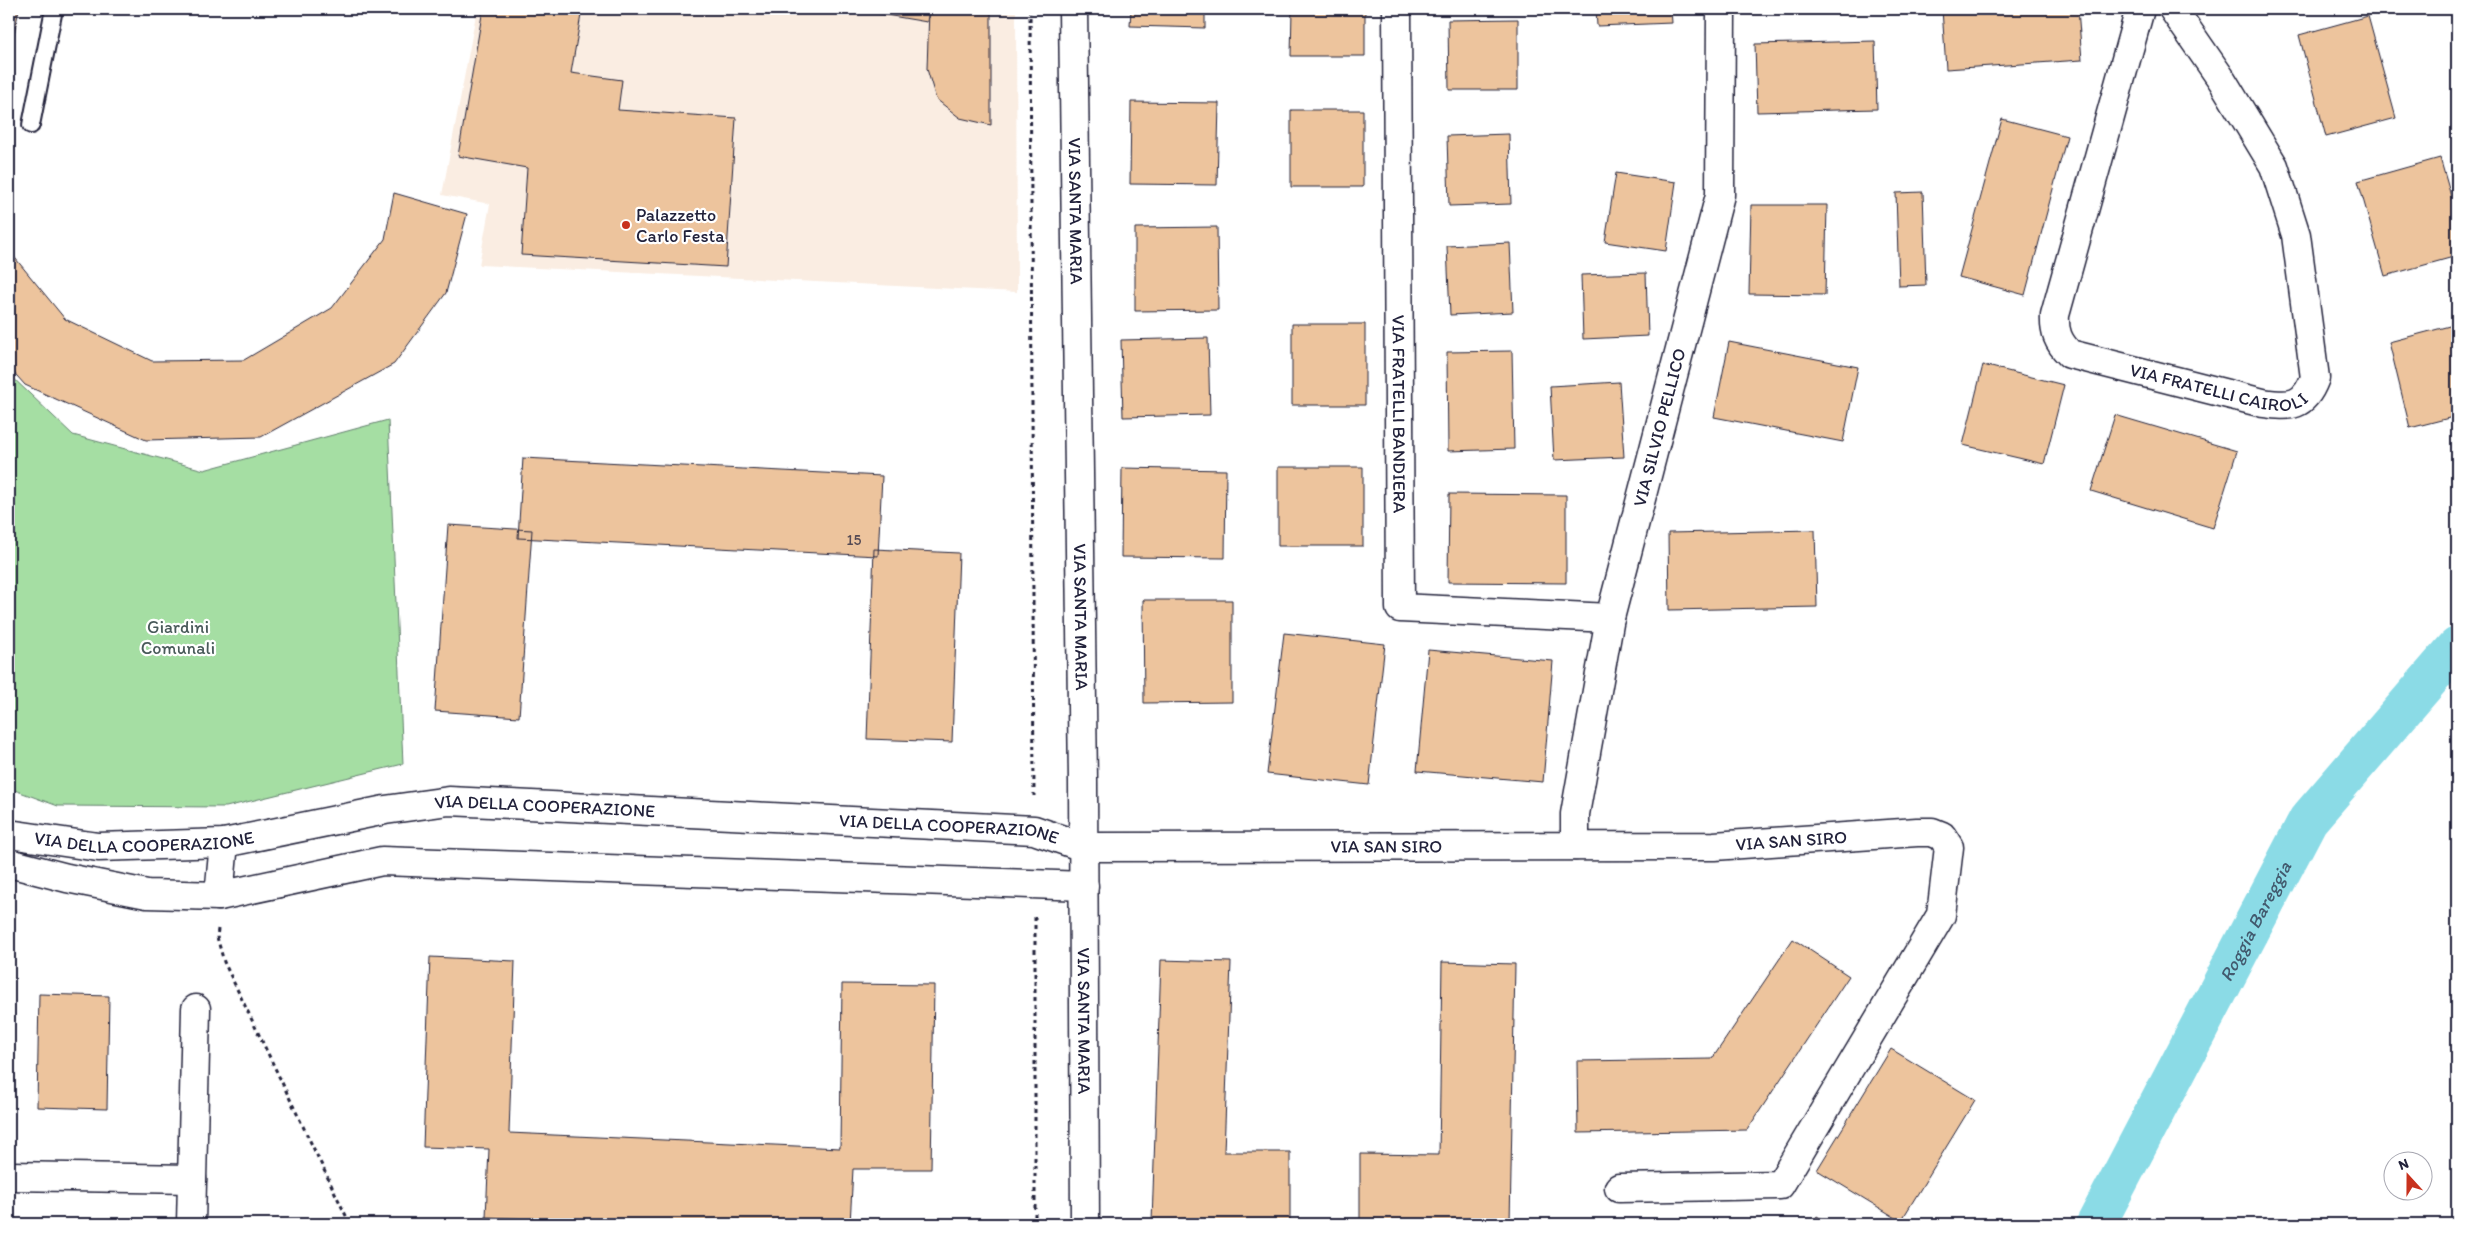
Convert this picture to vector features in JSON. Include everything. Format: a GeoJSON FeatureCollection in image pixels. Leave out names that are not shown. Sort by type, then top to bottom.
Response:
{"type":"FeatureCollection","features":[{"type":"Feature","properties":{"kind":"street","name":"VIA SANTA MARIA"},"geometry":{"type":"LineString","coordinates":[[1073,9],[1084,886],[1085,1224]]}},
{"type":"Feature","properties":{"kind":"street","name":"VIA FRATELLI BANDIERA"},"geometry":{"type":"LineString","coordinates":[[1397,9],[1400,608],[1610,618]]}},
{"type":"Feature","properties":{"kind":"street","name":"VIA SILVIO PELLICO"},"geometry":{"type":"LineString","coordinates":[[1574,846],[1575,814],[1610,618],[1720,195],[1721,9]]}},
{"type":"Feature","properties":{"kind":"street","name":"VIA FRATELLI CAIROLI"},"geometry":{"type":"LineString","coordinates":[[2140,9],[2055,315],[2054,330],[2060,344],[2070,354],[2263,403],[2283,406],[2292,404],[2302,400],[2310,391],[2314,378],[2296,235],[2285,196],[2274,166],[2266,151],[2222,80],[2173,9]]}},
{"type":"Feature","properties":{"kind":"street","name":"VIA DELLA COOPERAZIONE"},"geometry":{"type":"LineString","coordinates":[[9,834],[98,847],[224,843],[385,810],[448,801],[1034,830],[1083,847]]}},
{"type":"Feature","properties":{"kind":"street","name":"VIA SAN SIRO"},"geometry":{"type":"LineString","coordinates":[[1083,847],[1714,846],[1932,832],[1942,836],[1949,847],[1941,915],[1780,1184],[1619,1188]]}},
{"type":"Feature","properties":{"kind":"street"},"geometry":{"type":"LineString","coordinates":[[219,896],[224,843]]}},
{"type":"Feature","properties":{"kind":"street","name":"VIA DELLA COOPERAZIONE"},"geometry":{"type":"LineString","coordinates":[[9,863],[67,878],[147,894],[219,896],[382,861],[1084,886]]}},
{"type":"Feature","properties":{"kind":"street"},"geometry":{"type":"LineString","coordinates":[[191,1224],[196,1010]]}},
{"type":"Feature","properties":{"kind":"street"},"geometry":{"type":"LineString","coordinates":[[9,1176],[192,1179]]}},
{"type":"Feature","properties":{"kind":"lane"},"geometry":{"type":"LineString","coordinates":[[31,125],[54,9]]}},
{"type":"Feature","properties":{"kind":"path"},"geometry":{"type":"LineString","coordinates":[[1030,9],[1034,830]]}},
{"type":"Feature","properties":{"kind":"path"},"geometry":{"type":"LineString","coordinates":[[1034,884],[1035,1224]]}},
{"type":"Feature","properties":{"kind":"path"},"geometry":{"type":"LineString","coordinates":[[219,896],[218,936],[224,962],[350,1224]]}},
{"type":"Feature","properties":{"kind":"shaded area"},"geometry":{"type":"Polygon","coordinates":[[[477,9],[1016,9],[1017,292],[479,265],[490,204],[442,195],[477,9]]]}},
{"type":"Feature","properties":{"kind":"green space","name":"Giardini Comunali"},"geometry":{"type":"Polygon","coordinates":[[[9,374],[73,435],[204,470],[388,420],[403,764],[226,807],[58,806],[9,788],[9,374]]]}},
{"type":"Feature","properties":{"kind":"building"},"geometry":{"type":"Polygon","coordinates":[[[9,9],[19,9],[9,60],[9,9]]]}},
{"type":"Feature","properties":{"kind":"building"},"geometry":{"type":"Polygon","coordinates":[[[483,9],[582,9],[571,73],[622,80],[618,110],[736,118],[726,267],[521,255],[527,168],[458,156],[483,9]]]}},
{"type":"Feature","properties":{"kind":"building"},"geometry":{"type":"Polygon","coordinates":[[[851,9],[929,9],[927,22],[851,9]]]}},
{"type":"Feature","properties":{"kind":"building"},"geometry":{"type":"Polygon","coordinates":[[[929,9],[991,9],[991,125],[960,118],[936,99],[927,69],[929,9]]]}},
{"type":"Feature","properties":{"kind":"building"},"geometry":{"type":"Polygon","coordinates":[[[1131,9],[1205,9],[1205,28],[1130,26],[1131,9]]]}},
{"type":"Feature","properties":{"kind":"building"},"geometry":{"type":"Polygon","coordinates":[[[1292,9],[1365,9],[1365,56],[1291,56],[1292,9]]]}},
{"type":"Feature","properties":{"kind":"building"},"geometry":{"type":"Polygon","coordinates":[[[1596,9],[1671,9],[1672,23],[1597,26],[1596,9]]]}},
{"type":"Feature","properties":{"kind":"building"},"geometry":{"type":"Polygon","coordinates":[[[1773,9],[1810,9],[1774,11],[1773,9]]]}},
{"type":"Feature","properties":{"kind":"building"},"geometry":{"type":"Polygon","coordinates":[[[1942,9],[2078,9],[2082,60],[1946,69],[1942,9]]]}},
{"type":"Feature","properties":{"kind":"building"},"geometry":{"type":"Polygon","coordinates":[[[2368,16],[2396,118],[2326,137],[2299,35],[2368,16]]]}},
{"type":"Feature","properties":{"kind":"building"},"geometry":{"type":"Polygon","coordinates":[[[1518,19],[1518,90],[1449,90],[1448,20],[1518,19]]]}},
{"type":"Feature","properties":{"kind":"building"},"geometry":{"type":"Polygon","coordinates":[[[1875,41],[1877,109],[1757,112],[1755,44],[1875,41]]]}},
{"type":"Feature","properties":{"kind":"building"},"geometry":{"type":"Polygon","coordinates":[[[1131,102],[1219,103],[1217,185],[1130,184],[1131,102]]]}},
{"type":"Feature","properties":{"kind":"building"},"geometry":{"type":"Polygon","coordinates":[[[1291,110],[1363,110],[1363,187],[1291,187],[1291,110]]]}},
{"type":"Feature","properties":{"kind":"building"},"geometry":{"type":"Polygon","coordinates":[[[2002,119],[2067,136],[2025,295],[1959,277],[2002,119]]]}},
{"type":"Feature","properties":{"kind":"building"},"geometry":{"type":"Polygon","coordinates":[[[1509,134],[1511,204],[1449,206],[1447,136],[1509,134]]]}},
{"type":"Feature","properties":{"kind":"building"},"geometry":{"type":"Polygon","coordinates":[[[2440,158],[2457,217],[2457,256],[2385,276],[2358,181],[2440,158]]]}},
{"type":"Feature","properties":{"kind":"building"},"geometry":{"type":"Polygon","coordinates":[[[1616,173],[1676,182],[1666,251],[1605,242],[1616,173]]]}},
{"type":"Feature","properties":{"kind":"building"},"geometry":{"type":"Polygon","coordinates":[[[1923,192],[1926,285],[1899,286],[1896,193],[1923,192]]]}},
{"type":"Feature","properties":{"kind":"building"},"geometry":{"type":"Polygon","coordinates":[[[394,193],[467,214],[446,293],[394,364],[261,437],[146,440],[25,385],[9,367],[9,246],[11,253],[65,319],[152,361],[244,360],[332,308],[385,239],[394,193]]]}},
{"type":"Feature","properties":{"kind":"building"},"geometry":{"type":"Polygon","coordinates":[[[1751,205],[1827,205],[1825,295],[1749,294],[1751,205]]]}},
{"type":"Feature","properties":{"kind":"building"},"geometry":{"type":"Polygon","coordinates":[[[1217,227],[1218,310],[1135,311],[1135,228],[1217,227]]]}},
{"type":"Feature","properties":{"kind":"building"},"geometry":{"type":"Polygon","coordinates":[[[1510,243],[1513,312],[1450,315],[1447,246],[1510,243]]]}},
{"type":"Feature","properties":{"kind":"building"},"geometry":{"type":"Polygon","coordinates":[[[1646,273],[1648,336],[1583,339],[1581,275],[1646,273]]]}},
{"type":"Feature","properties":{"kind":"building"},"geometry":{"type":"Polygon","coordinates":[[[1292,324],[1365,324],[1365,405],[1292,405],[1292,324]]]}},
{"type":"Feature","properties":{"kind":"building"},"geometry":{"type":"Polygon","coordinates":[[[2457,324],[2457,416],[2410,428],[2389,342],[2457,324]]]}},
{"type":"Feature","properties":{"kind":"building"},"geometry":{"type":"Polygon","coordinates":[[[1208,338],[1210,415],[1123,417],[1121,340],[1208,338]]]}},
{"type":"Feature","properties":{"kind":"building"},"geometry":{"type":"Polygon","coordinates":[[[1729,342],[1858,367],[1843,442],[1714,417],[1729,342]]]}},
{"type":"Feature","properties":{"kind":"building"},"geometry":{"type":"Polygon","coordinates":[[[1512,351],[1514,449],[1448,451],[1447,352],[1512,351]]]}},
{"type":"Feature","properties":{"kind":"building"},"geometry":{"type":"Polygon","coordinates":[[[1983,365],[2064,385],[2044,464],[1963,445],[1983,365]]]}},
{"type":"Feature","properties":{"kind":"building"},"geometry":{"type":"Polygon","coordinates":[[[1619,382],[1624,457],[1554,460],[1550,386],[1619,382]]]}},
{"type":"Feature","properties":{"kind":"building"},"geometry":{"type":"Polygon","coordinates":[[[2115,415],[2237,451],[2213,528],[2091,491],[2115,415]]]}},
{"type":"Feature","properties":{"kind":"building"},"geometry":{"type":"Polygon","coordinates":[[[523,458],[882,476],[878,556],[518,538],[523,458]]]}},
{"type":"Feature","properties":{"kind":"building"},"geometry":{"type":"Polygon","coordinates":[[[1278,467],[1363,467],[1363,546],[1278,546],[1278,467]]]}},
{"type":"Feature","properties":{"kind":"building"},"geometry":{"type":"Polygon","coordinates":[[[1122,468],[1226,470],[1225,558],[1121,557],[1122,468]]]}},
{"type":"Feature","properties":{"kind":"building"},"geometry":{"type":"Polygon","coordinates":[[[1449,494],[1566,495],[1566,583],[1448,582],[1449,494]]]}},
{"type":"Feature","properties":{"kind":"building"},"geometry":{"type":"Polygon","coordinates":[[[448,525],[532,530],[519,717],[435,711],[448,525]]]}},
{"type":"Feature","properties":{"kind":"building"},"geometry":{"type":"Polygon","coordinates":[[[1815,530],[1817,607],[1669,610],[1668,533],[1815,530]]]}},
{"type":"Feature","properties":{"kind":"building"},"geometry":{"type":"Polygon","coordinates":[[[874,549],[959,553],[952,742],[867,739],[874,549]]]}},
{"type":"Feature","properties":{"kind":"building"},"geometry":{"type":"Polygon","coordinates":[[[1143,600],[1232,600],[1232,702],[1144,703],[1143,600]]]}},
{"type":"Feature","properties":{"kind":"building"},"geometry":{"type":"Polygon","coordinates":[[[1284,633],[1385,644],[1369,785],[1267,774],[1284,633]]]}},
{"type":"Feature","properties":{"kind":"building"},"geometry":{"type":"Polygon","coordinates":[[[1428,650],[1553,661],[1543,782],[1417,771],[1428,650]]]}},
{"type":"Feature","properties":{"kind":"building"},"geometry":{"type":"Polygon","coordinates":[[[1793,939],[1849,976],[1747,1130],[1578,1133],[1577,1061],[1712,1059],[1793,939]]]}},
{"type":"Feature","properties":{"kind":"building"},"geometry":{"type":"Polygon","coordinates":[[[430,957],[515,961],[509,1133],[840,1148],[842,984],[934,985],[931,1169],[853,1169],[850,1224],[648,1224],[486,1217],[489,1149],[423,1147],[430,957]]]}},
{"type":"Feature","properties":{"kind":"building"},"geometry":{"type":"Polygon","coordinates":[[[1161,960],[1231,962],[1224,1152],[1290,1152],[1290,1223],[1152,1221],[1161,960]]]}},
{"type":"Feature","properties":{"kind":"building"},"geometry":{"type":"Polygon","coordinates":[[[1442,962],[1515,964],[1510,1223],[1360,1223],[1360,1154],[1439,1155],[1442,962]]]}},
{"type":"Feature","properties":{"kind":"building"},"geometry":{"type":"Polygon","coordinates":[[[39,994],[109,996],[107,1109],[37,1107],[39,994]]]}},
{"type":"Feature","properties":{"kind":"building"},"geometry":{"type":"Polygon","coordinates":[[[1891,1049],[1975,1100],[1901,1221],[1817,1170],[1891,1049]]]}},
{"type":"Feature","properties":{"kind":"building"},"geometry":{"type":"Polygon","coordinates":[[[1817,1216],[1830,1224],[1812,1224],[1817,1216]]]}},
{"type":"Feature","properties":{"kind":"building"},"geometry":{"type":"Polygon","coordinates":[[[1574,1220],[1689,1224],[1573,1224],[1574,1220]]]}},
{"type":"Feature","properties":{"kind":"waterway","name":"Roggia Bareggia"},"geometry":{"type":"LineString","coordinates":[[2096,1224],[2308,820],[2457,647]]}},
{"type":"Feature","properties":{"kind":"place","name":"Palazzetto Carlo Festa"},"geometry":{"type":"Point","coordinates":[626,225]}}]}
